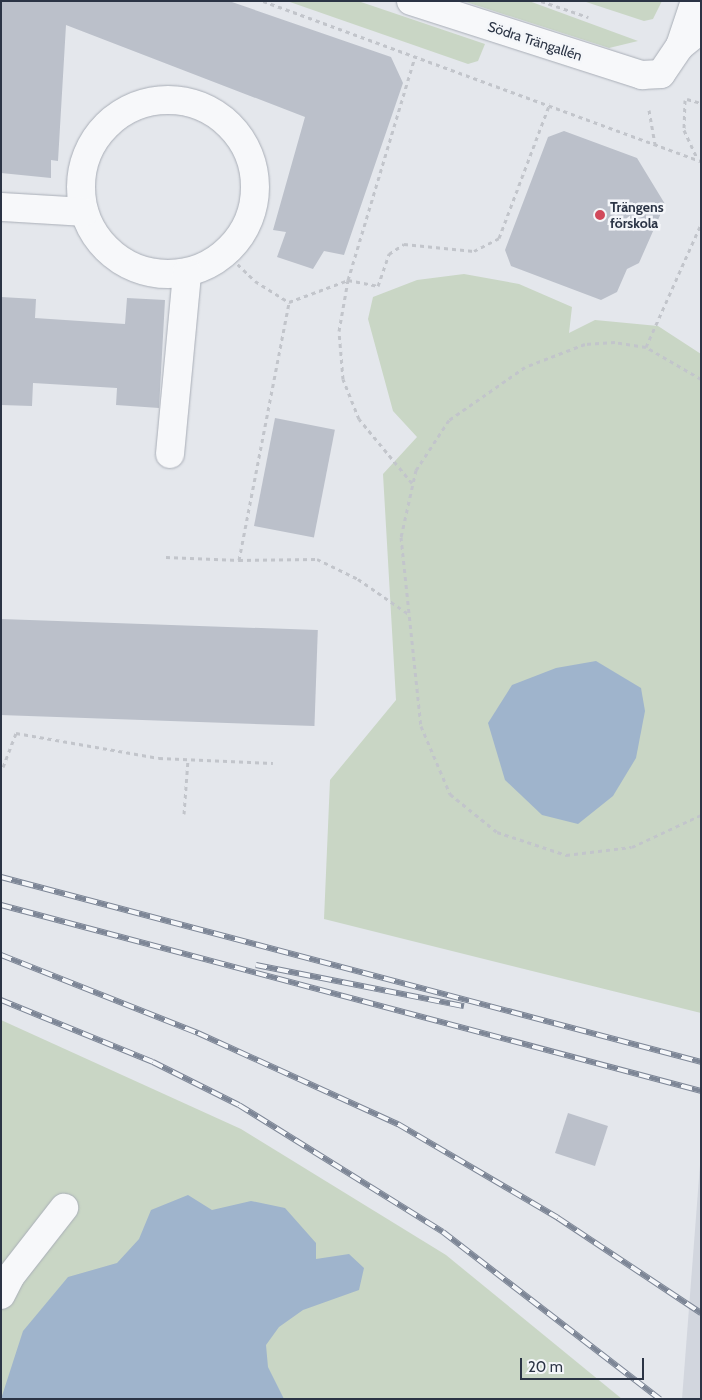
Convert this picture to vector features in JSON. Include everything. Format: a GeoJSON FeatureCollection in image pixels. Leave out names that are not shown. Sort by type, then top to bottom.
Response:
{"type":"FeatureCollection","features":[{"type":"Feature","properties":{"kind":"street","name":"Södra Trängallén"},"geometry":{"type":"LineString","coordinates":[[411,1],[642,75],[661,74],[691,38]]}},
{"type":"Feature","properties":{"kind":"street"},"geometry":{"type":"LineString","coordinates":[[691,38],[695,1]]}},
{"type":"Feature","properties":{"kind":"street"},"geometry":{"type":"LineString","coordinates":[[167,99],[193,103],[217,114],[237,132],[250,156],[256,182],[253,208],[243,233],[226,253],[187,273],[165,275],[124,262],[106,249],[84,212],[80,185],[85,159],[97,135],[116,116],[141,104],[167,99]]}},
{"type":"Feature","properties":{"kind":"street"},"geometry":{"type":"LineString","coordinates":[[1,207],[84,212]]}},
{"type":"Feature","properties":{"kind":"street"},"geometry":{"type":"LineString","coordinates":[[170,454],[187,273]]}},
{"type":"Feature","properties":{"kind":"street"},"geometry":{"type":"LineString","coordinates":[[1,1295],[10,1276],[64,1208]]}},
{"type":"Feature","properties":{"kind":"path"},"geometry":{"type":"LineString","coordinates":[[263,1],[550,103],[699,160]]}},
{"type":"Feature","properties":{"kind":"path"},"geometry":{"type":"LineString","coordinates":[[541,1],[595,20]]}},
{"type":"Feature","properties":{"kind":"path"},"geometry":{"type":"LineString","coordinates":[[413,484],[359,419],[343,379],[339,331],[348,280],[415,56]]}},
{"type":"Feature","properties":{"kind":"path"},"geometry":{"type":"LineString","coordinates":[[690,90],[685,98],[684,130],[699,160]]}},
{"type":"Feature","properties":{"kind":"path"},"geometry":{"type":"LineString","coordinates":[[685,98],[701,103]]}},
{"type":"Feature","properties":{"kind":"path"},"geometry":{"type":"LineString","coordinates":[[289,302],[348,280],[378,286],[389,254],[404,244],[474,251],[499,238],[550,103]]}},
{"type":"Feature","properties":{"kind":"path"},"geometry":{"type":"LineString","coordinates":[[646,348],[701,224]]}},
{"type":"Feature","properties":{"kind":"path"},"geometry":{"type":"LineString","coordinates":[[226,253],[255,281],[289,302]]}},
{"type":"Feature","properties":{"kind":"path"},"geometry":{"type":"LineString","coordinates":[[239,560],[289,302]]}},
{"type":"Feature","properties":{"kind":"path"},"geometry":{"type":"LineString","coordinates":[[701,380],[646,348],[615,342],[585,344],[525,367],[449,420],[416,470],[402,537],[421,726],[450,794],[497,832],[566,855],[632,847],[701,815]]}},
{"type":"Feature","properties":{"kind":"path"},"geometry":{"type":"LineString","coordinates":[[166,557],[239,560],[317,559],[358,578],[410,615]]}},
{"type":"Feature","properties":{"kind":"path"},"geometry":{"type":"LineString","coordinates":[[3,768],[16,734],[188,760],[273,763]]}},
{"type":"Feature","properties":{"kind":"path"},"geometry":{"type":"LineString","coordinates":[[184,814],[188,760]]}},
{"type":"Feature","properties":{"kind":"shaded area"},"geometry":{"type":"Polygon","coordinates":[[[701,1152],[701,1399],[682,1399],[701,1152]]]}},
{"type":"Feature","properties":{"kind":"green space"},"geometry":{"type":"Polygon","coordinates":[[[287,1],[358,1],[485,44],[478,61],[468,64],[287,1]]]}},
{"type":"Feature","properties":{"kind":"green space"},"geometry":{"type":"Polygon","coordinates":[[[463,1],[529,1],[638,41],[609,48],[463,1]]]}},
{"type":"Feature","properties":{"kind":"green space"},"geometry":{"type":"Polygon","coordinates":[[[583,1],[662,1],[653,19],[644,21],[583,1]]]}},
{"type":"Feature","properties":{"kind":"green space"},"geometry":{"type":"Polygon","coordinates":[[[464,274],[519,284],[572,307],[569,333],[595,320],[658,326],[701,354],[701,1013],[324,919],[330,780],[396,700],[383,474],[417,437],[393,411],[368,319],[373,297],[417,280],[464,274]]]}},
{"type":"Feature","properties":{"kind":"green space"},"geometry":{"type":"Polygon","coordinates":[[[1,1020],[241,1129],[446,1255],[622,1399],[1,1399],[1,1020]]]}},
{"type":"Feature","properties":{"kind":"water"},"geometry":{"type":"Polygon","coordinates":[[[596,661],[641,688],[645,711],[636,758],[613,796],[578,824],[542,815],[505,780],[488,723],[512,685],[556,668],[596,661]]]}},
{"type":"Feature","properties":{"kind":"water"},"geometry":{"type":"Polygon","coordinates":[[[188,1195],[212,1210],[251,1201],[285,1208],[316,1243],[316,1259],[349,1254],[364,1268],[359,1290],[303,1310],[279,1327],[266,1345],[268,1367],[284,1399],[1,1399],[23,1331],[68,1277],[117,1263],[139,1239],[151,1210],[188,1195]]]}},
{"type":"Feature","properties":{"kind":"building"},"geometry":{"type":"Polygon","coordinates":[[[1,1],[229,1],[391,57],[403,83],[344,255],[324,251],[313,269],[277,257],[286,232],[273,230],[305,117],[66,25],[58,161],[51,160],[51,178],[1,173],[1,1]]]}},
{"type":"Feature","properties":{"kind":"building","name":"Trängens förskola"},"geometry":{"type":"Polygon","coordinates":[[[564,131],[637,158],[665,204],[639,263],[627,269],[617,292],[601,300],[511,266],[505,250],[548,137],[564,131]]]}},
{"type":"Feature","properties":{"kind":"building"},"geometry":{"type":"Polygon","coordinates":[[[1,297],[36,299],[35,318],[125,324],[127,298],[165,300],[159,408],[116,405],[117,388],[33,383],[32,406],[1,405],[1,297]]]}},
{"type":"Feature","properties":{"kind":"building"},"geometry":{"type":"Polygon","coordinates":[[[275,418],[335,430],[314,538],[254,526],[275,418]]]}},
{"type":"Feature","properties":{"kind":"building"},"geometry":{"type":"Polygon","coordinates":[[[1,619],[318,630],[314,726],[1,715],[1,619]]]}},
{"type":"Feature","properties":{"kind":"building"},"geometry":{"type":"Polygon","coordinates":[[[568,1113],[608,1126],[595,1166],[555,1153],[568,1113]]]}},
{"type":"Feature","properties":{"kind":"railway"},"geometry":{"type":"LineString","coordinates":[[1,877],[701,1062]]}},
{"type":"Feature","properties":{"kind":"railway"},"geometry":{"type":"LineString","coordinates":[[1,905],[701,1091]]}},
{"type":"Feature","properties":{"kind":"railway"},"geometry":{"type":"LineString","coordinates":[[1,955],[198,1033],[398,1124],[558,1218],[701,1313]]}},
{"type":"Feature","properties":{"kind":"railway"},"geometry":{"type":"LineString","coordinates":[[256,965],[464,1006]]}},
{"type":"Feature","properties":{"kind":"railway"},"geometry":{"type":"LineString","coordinates":[[1,1000],[153,1062],[239,1105],[443,1232],[660,1399]]}},
{"type":"Feature","properties":{"kind":"place","name":"Trängens förskola"},"geometry":{"type":"Point","coordinates":[600,215]}}]}
